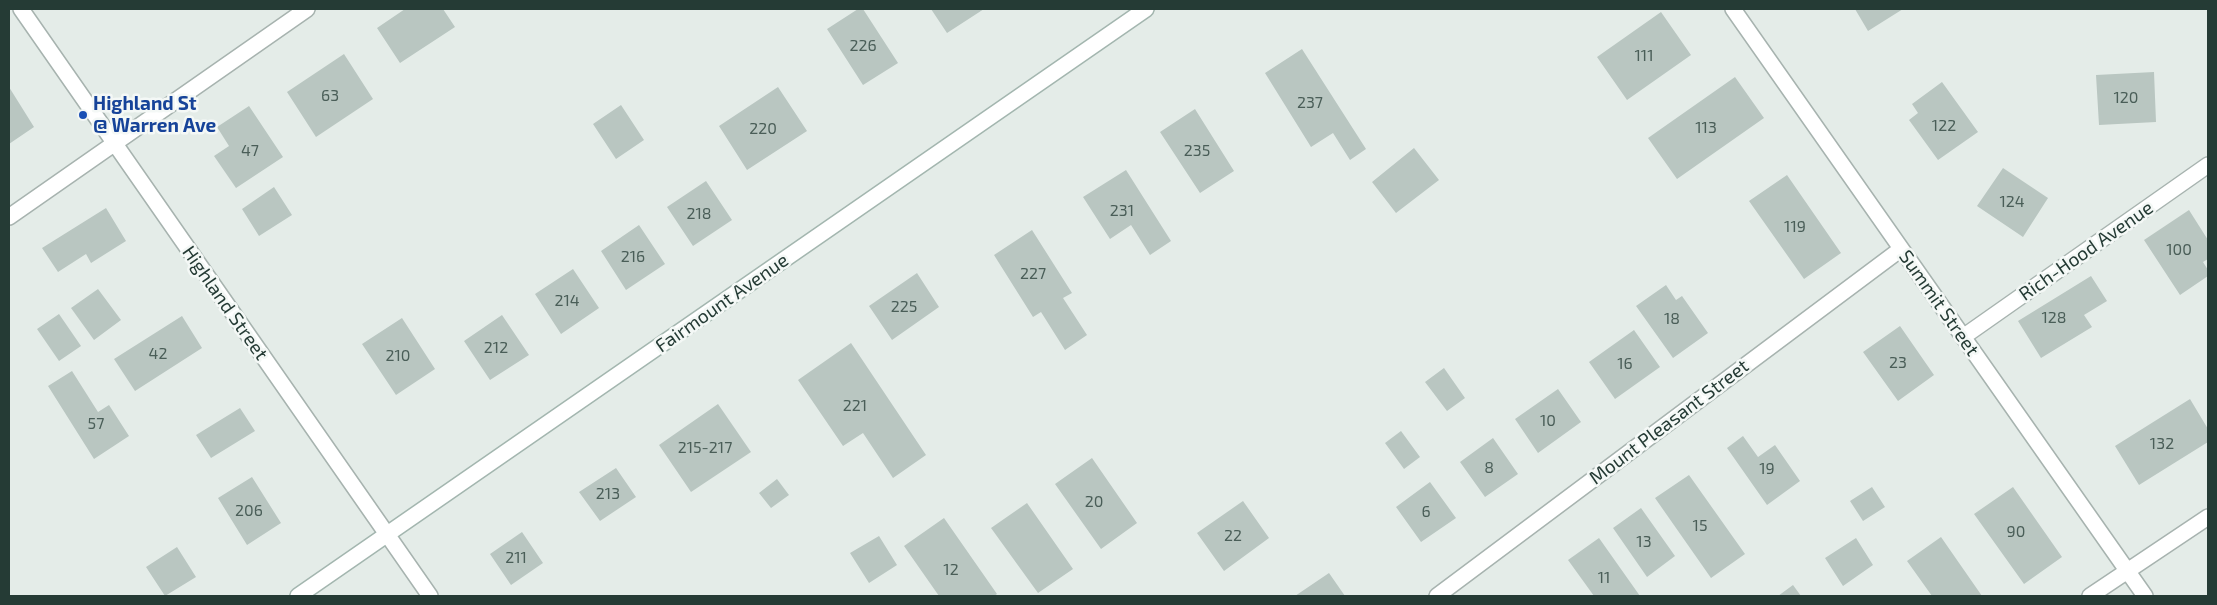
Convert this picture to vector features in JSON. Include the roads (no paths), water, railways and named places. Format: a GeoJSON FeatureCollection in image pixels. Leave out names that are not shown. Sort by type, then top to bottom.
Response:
{"type":"FeatureCollection","features":[{"type":"Feature","properties":{"kind":"street","name":"Highland Street"},"geometry":{"type":"LineString","coordinates":[[21,9],[430,596]]}},
{"type":"Feature","properties":{"kind":"street"},"geometry":{"type":"LineString","coordinates":[[9,217],[307,9]]}},
{"type":"Feature","properties":{"kind":"street","name":"Fairmount Avenue"},"geometry":{"type":"LineString","coordinates":[[298,596],[1146,9]]}},
{"type":"Feature","properties":{"kind":"street","name":"Summit Street"},"geometry":{"type":"LineString","coordinates":[[1733,9],[2145,596]]}},
{"type":"Feature","properties":{"kind":"street","name":"Rich-Hood Avenue"},"geometry":{"type":"LineString","coordinates":[[1963,337],[2208,165]]}},
{"type":"Feature","properties":{"kind":"street","name":"Mount Pleasant Street"},"geometry":{"type":"LineString","coordinates":[[1437,596],[1901,249]]}},
{"type":"Feature","properties":{"kind":"street"},"geometry":{"type":"LineString","coordinates":[[2090,596],[2208,517]]}},
{"type":"Feature","properties":{"kind":"place","name":"Highland St @ Warren Ave"},"geometry":{"type":"Point","coordinates":[83,115]}}]}
